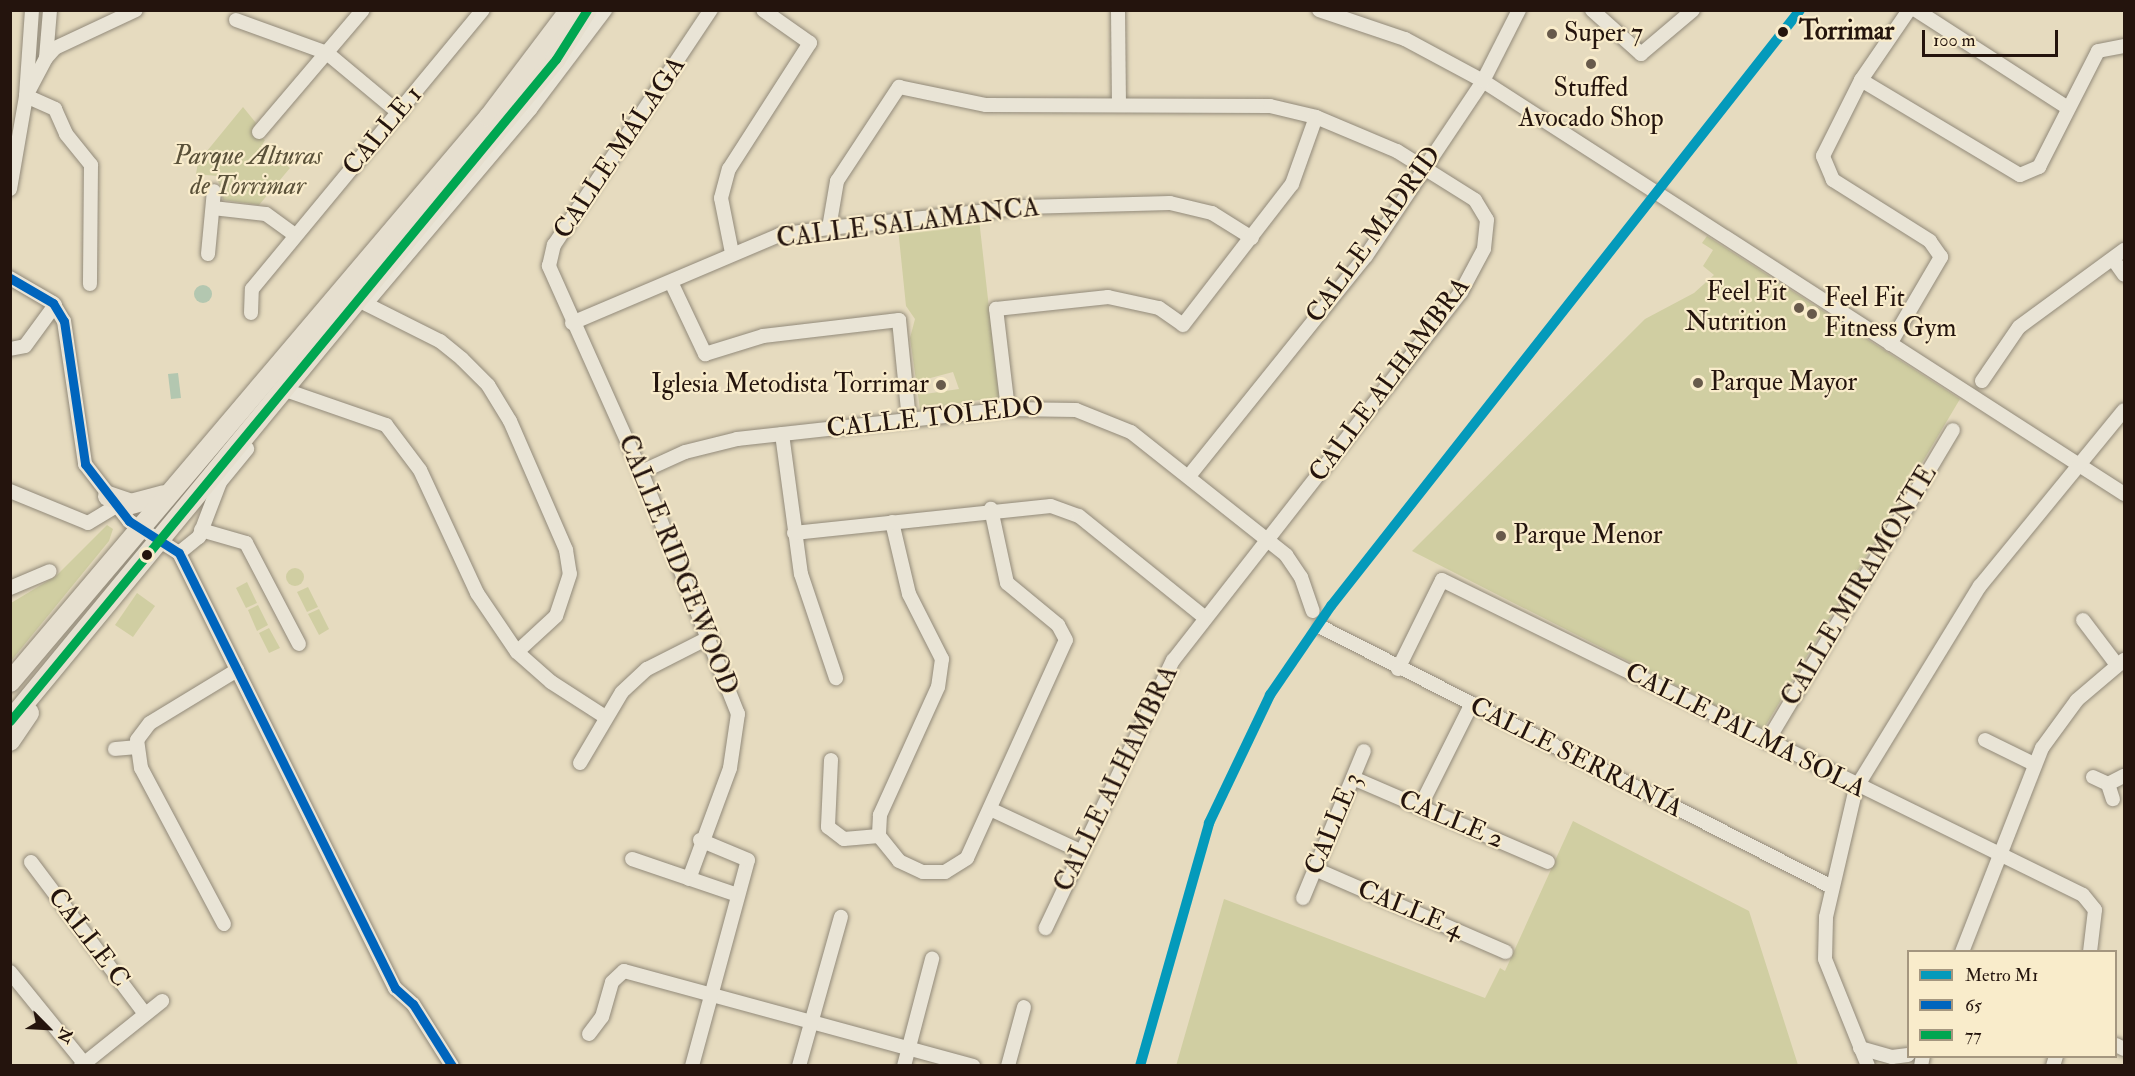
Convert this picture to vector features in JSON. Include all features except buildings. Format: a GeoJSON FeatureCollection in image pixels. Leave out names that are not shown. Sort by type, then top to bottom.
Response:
{"type":"FeatureCollection","features":[{"type":"Feature","properties":{"kind":"highway"},"geometry":{"type":"LineString","coordinates":[[10,682],[138,527],[489,117],[570,10]]}},
{"type":"Feature","properties":{"kind":"highway"},"geometry":{"type":"LineString","coordinates":[[10,721],[156,540],[556,59],[587,10]]}},
{"type":"Feature","properties":{"kind":"highway"},"geometry":{"type":"LineString","coordinates":[[112,501],[145,504],[172,490]]}},
{"type":"Feature","properties":{"kind":"highway"},"geometry":{"type":"LineString","coordinates":[[10,741],[49,674]]}},
{"type":"Feature","properties":{"kind":"street"},"geometry":{"type":"LineString","coordinates":[[10,189],[26,100],[32,10]]}},
{"type":"Feature","properties":{"kind":"street"},"geometry":{"type":"LineString","coordinates":[[46,58],[50,10]]}},
{"type":"Feature","properties":{"kind":"street"},"geometry":{"type":"LineString","coordinates":[[26,100],[46,58],[55,48],[136,10]]}},
{"type":"Feature","properties":{"kind":"street"},"geometry":{"type":"LineString","coordinates":[[259,132],[363,10]]}},
{"type":"Feature","properties":{"kind":"street","name":"CALLE 1"},"geometry":{"type":"LineString","coordinates":[[251,313],[252,289],[483,10]]}},
{"type":"Feature","properties":{"kind":"street"},"geometry":{"type":"LineString","coordinates":[[276,413],[291,392],[531,108],[605,10]]}},
{"type":"Feature","properties":{"kind":"street","name":"CALLE MÁLAGA"},"geometry":{"type":"LineString","coordinates":[[572,323],[549,266],[554,245],[711,10]]}},
{"type":"Feature","properties":{"kind":"street"},"geometry":{"type":"LineString","coordinates":[[732,253],[721,198],[729,169],[810,43],[763,10]]}},
{"type":"Feature","properties":{"kind":"street"},"geometry":{"type":"LineString","coordinates":[[1118,10],[1119,104]]}},
{"type":"Feature","properties":{"kind":"street"},"geometry":{"type":"LineString","coordinates":[[1319,10],[1405,39],[1484,81],[2124,494]]}},
{"type":"Feature","properties":{"kind":"street","name":"CALLE MADRID"},"geometry":{"type":"LineString","coordinates":[[1189,476],[1366,256],[1484,81],[1519,10]]}},
{"type":"Feature","properties":{"kind":"street"},"geometry":{"type":"LineString","coordinates":[[1592,10],[1641,54],[1693,10]]}},
{"type":"Feature","properties":{"kind":"street"},"geometry":{"type":"LineString","coordinates":[[1890,344],[1941,257],[1930,242],[1825,170],[1824,148],[1861,80],[1909,10]]}},
{"type":"Feature","properties":{"kind":"street"},"geometry":{"type":"LineString","coordinates":[[1916,10],[2068,108]]}},
{"type":"Feature","properties":{"kind":"street"},"geometry":{"type":"LineString","coordinates":[[236,20],[327,53],[399,113]]}},
{"type":"Feature","properties":{"kind":"street"},"geometry":{"type":"LineString","coordinates":[[1861,80],[2020,175],[2039,167],[2098,51],[2124,46]]}},
{"type":"Feature","properties":{"kind":"street","name":"CALLE ALHAMBRA"},"geometry":{"type":"LineString","coordinates":[[829,228],[837,181],[899,87],[986,105],[1235,104],[1316,117],[1370,138],[1424,168],[1481,206],[1486,220],[1484,249],[1461,292],[1404,370],[1204,617],[1146,707],[1046,928]]}},
{"type":"Feature","properties":{"kind":"street"},"geometry":{"type":"LineString","coordinates":[[10,104],[26,100],[55,109],[66,134],[91,165],[90,284]]}},
{"type":"Feature","properties":{"kind":"street"},"geometry":{"type":"LineString","coordinates":[[1008,409],[996,309],[1108,297],[1159,308],[1183,325],[1293,184],[1316,117]]}},
{"type":"Feature","properties":{"kind":"street"},"geometry":{"type":"LineString","coordinates":[[208,254],[214,191]]}},
{"type":"Feature","properties":{"kind":"street","name":"CALLE SALAMANCA"},"geometry":{"type":"LineString","coordinates":[[572,323],[671,282],[732,253],[779,236],[829,228],[1024,207],[1170,203],[1212,213],[1252,238]]}},
{"type":"Feature","properties":{"kind":"street"},"geometry":{"type":"LineString","coordinates":[[213,208],[266,214],[295,235]]}},
{"type":"Feature","properties":{"kind":"street"},"geometry":{"type":"LineString","coordinates":[[1982,381],[2019,327],[2119,255],[2124,275]]}},
{"type":"Feature","properties":{"kind":"street"},"geometry":{"type":"LineString","coordinates":[[10,278],[55,305],[67,332],[80,455],[112,501],[138,527],[179,553],[395,988],[413,1004],[452,1065]]}},
{"type":"Feature","properties":{"kind":"street"},"geometry":{"type":"LineString","coordinates":[[671,282],[705,354],[763,336],[899,320],[909,420]]}},
{"type":"Feature","properties":{"kind":"street"},"geometry":{"type":"LineString","coordinates":[[366,304],[440,341],[488,385],[542,496],[570,574],[556,616],[517,652]]}},
{"type":"Feature","properties":{"kind":"street"},"geometry":{"type":"LineString","coordinates":[[10,349],[25,346],[55,305]]}},
{"type":"Feature","properties":{"kind":"street","name":"CALLE RIDGEWOOD"},"geometry":{"type":"LineString","coordinates":[[572,323],[641,472],[710,637],[738,714],[738,742],[700,840],[689,879]]}},
{"type":"Feature","properties":{"kind":"street"},"geometry":{"type":"LineString","coordinates":[[291,392],[367,416],[386,425],[403,444],[477,593],[517,652],[551,682],[604,716]]}},
{"type":"Feature","properties":{"kind":"street","name":"CALLE TOLEDO"},"geometry":{"type":"LineString","coordinates":[[641,472],[705,445],[782,434],[1008,409],[1056,406],[1098,416],[1131,432],[1189,476],[1266,539],[1301,577],[1313,611]]}},
{"type":"Feature","properties":{"kind":"street"},"geometry":{"type":"LineString","coordinates":[[1868,1065],[1825,959],[1832,887],[1857,788],[1980,586],[2076,463],[2124,410]]}},
{"type":"Feature","properties":{"kind":"street"},"geometry":{"type":"LineString","coordinates":[[179,553],[203,525],[220,482],[262,429]]}},
{"type":"Feature","properties":{"kind":"street","name":"CALLE MIRAMONTE"},"geometry":{"type":"LineString","coordinates":[[1767,742],[1953,430]]}},
{"type":"Feature","properties":{"kind":"street"},"geometry":{"type":"LineString","coordinates":[[782,434],[794,533],[811,613],[836,678]]}},
{"type":"Feature","properties":{"kind":"street"},"geometry":{"type":"LineString","coordinates":[[10,491],[88,523],[112,501]]}},
{"type":"Feature","properties":{"kind":"street"},"geometry":{"type":"LineString","coordinates":[[794,533],[1040,505],[1079,516],[1204,617]]}},
{"type":"Feature","properties":{"kind":"street"},"geometry":{"type":"LineString","coordinates":[[892,522],[909,594],[942,659],[938,687],[880,815],[879,836],[899,861],[923,872],[945,872],[967,858],[1066,640],[1058,625],[1007,583],[991,509]]}},
{"type":"Feature","properties":{"kind":"street"},"geometry":{"type":"LineString","coordinates":[[203,525],[246,543],[254,554],[299,644]]}},
{"type":"Feature","properties":{"kind":"street"},"geometry":{"type":"LineString","coordinates":[[10,588],[50,571]]}},
{"type":"Feature","properties":{"kind":"street","name":"CALLE PALMA SOLA"},"geometry":{"type":"LineString","coordinates":[[1398,669],[1442,580],[1857,788],[2091,901],[2096,910],[2090,950]]}},
{"type":"Feature","properties":{"kind":"street"},"geometry":{"type":"LineString","coordinates":[[1962,950],[2034,764],[2069,709],[2121,662],[2083,620]]}},
{"type":"Feature","properties":{"kind":"street","name":"CALLE SERRANÍA"},"geometry":{"type":"LineString","coordinates":[[1321,627],[1398,669],[1832,887]]}},
{"type":"Feature","properties":{"kind":"street"},"geometry":{"type":"LineString","coordinates":[[580,763],[604,716],[647,669],[710,637]]}},
{"type":"Feature","properties":{"kind":"street"},"geometry":{"type":"LineString","coordinates":[[224,924],[141,768],[136,747],[150,723],[237,670]]}},
{"type":"Feature","properties":{"kind":"street"},"geometry":{"type":"LineString","coordinates":[[1420,807],[1471,705]]}},
{"type":"Feature","properties":{"kind":"street"},"geometry":{"type":"LineString","coordinates":[[1985,740],[2034,764]]}},
{"type":"Feature","properties":{"kind":"street"},"geometry":{"type":"LineString","coordinates":[[115,749],[136,747]]}},
{"type":"Feature","properties":{"kind":"street","name":"CALLE 3"},"geometry":{"type":"LineString","coordinates":[[1303,898],[1364,751]]}},
{"type":"Feature","properties":{"kind":"street"},"geometry":{"type":"LineString","coordinates":[[831,760],[828,828],[844,839],[879,836]]}},
{"type":"Feature","properties":{"kind":"street"},"geometry":{"type":"LineString","coordinates":[[2108,784],[2124,776]]}},
{"type":"Feature","properties":{"kind":"street"},"geometry":{"type":"LineString","coordinates":[[2093,777],[2108,784],[2113,799]]}},
{"type":"Feature","properties":{"kind":"street","name":"CALLE 2"},"geometry":{"type":"LineString","coordinates":[[1353,778],[1548,862]]}},
{"type":"Feature","properties":{"kind":"street"},"geometry":{"type":"LineString","coordinates":[[990,809],[1080,851]]}},
{"type":"Feature","properties":{"kind":"street"},"geometry":{"type":"LineString","coordinates":[[692,1065],[748,860],[700,840]]}},
{"type":"Feature","properties":{"kind":"street"},"geometry":{"type":"LineString","coordinates":[[632,859],[738,895]]}},
{"type":"Feature","properties":{"kind":"street","name":"CALLE C"},"geometry":{"type":"LineString","coordinates":[[31,862],[146,1014]]}},
{"type":"Feature","properties":{"kind":"street","name":"CALLE 4"},"geometry":{"type":"LineString","coordinates":[[1314,869],[1506,952]]}},
{"type":"Feature","properties":{"kind":"street"},"geometry":{"type":"LineString","coordinates":[[799,1065],[841,917]]}},
{"type":"Feature","properties":{"kind":"street"},"geometry":{"type":"LineString","coordinates":[[904,1065],[932,959]]}},
{"type":"Feature","properties":{"kind":"street"},"geometry":{"type":"LineString","coordinates":[[589,1034],[602,1017],[612,982],[624,971],[974,1065]]}},
{"type":"Feature","properties":{"kind":"street"},"geometry":{"type":"LineString","coordinates":[[10,972],[82,1064],[162,1001]]}},
{"type":"Feature","properties":{"kind":"street"},"geometry":{"type":"LineString","coordinates":[[1008,1065],[1024,1007]]}},
{"type":"Feature","properties":{"kind":"street"},"geometry":{"type":"LineString","coordinates":[[1860,1047],[1892,1057],[1907,1055]]}},
{"type":"Feature","properties":{"kind":"green space","name":"Parque Alturas de Torrimar"},"geometry":{"type":"Polygon","coordinates":[[[243,107],[256,123],[253,131],[265,140],[262,145],[290,168],[259,205],[223,200],[217,176],[196,174],[198,162],[243,107]]]}},
{"type":"Feature","properties":{"kind":"green space"},"geometry":{"type":"Polygon","coordinates":[[[979,219],[999,397],[920,409],[910,338],[915,319],[906,306],[898,228],[979,219]],[[953,372],[923,380],[925,394],[959,389],[953,372]]]}},
{"type":"Feature","properties":{"kind":"green space"},"geometry":{"type":"Polygon","coordinates":[[[1707,236],[1960,399],[1763,730],[1412,551],[1645,319],[1694,293],[1714,275],[1703,266],[1713,250],[1702,243],[1707,236]]]}},
{"type":"Feature","properties":{"kind":"green space"},"geometry":{"type":"Polygon","coordinates":[[[107,525],[113,529],[109,541],[11,661],[11,603],[56,576],[107,525]]]}},
{"type":"Feature","properties":{"kind":"green space"},"geometry":{"type":"Polygon","coordinates":[[[295,568],[301,571],[304,577],[301,583],[295,586],[289,583],[286,577],[289,571],[295,568]]]}},
{"type":"Feature","properties":{"kind":"green space"},"geometry":{"type":"Polygon","coordinates":[[[247,582],[257,603],[246,608],[236,588],[247,582]]]}},
{"type":"Feature","properties":{"kind":"green space"},"geometry":{"type":"Polygon","coordinates":[[[308,587],[318,607],[307,612],[297,592],[308,587]]]}},
{"type":"Feature","properties":{"kind":"green space"},"geometry":{"type":"Polygon","coordinates":[[[137,593],[155,606],[133,637],[115,625],[137,593]]]}},
{"type":"Feature","properties":{"kind":"green space"},"geometry":{"type":"Polygon","coordinates":[[[258,605],[268,625],[257,631],[248,610],[258,605]]]}},
{"type":"Feature","properties":{"kind":"green space"},"geometry":{"type":"Polygon","coordinates":[[[319,609],[329,629],[319,635],[308,614],[319,609]]]}},
{"type":"Feature","properties":{"kind":"green space"},"geometry":{"type":"Polygon","coordinates":[[[269,628],[280,648],[269,653],[259,633],[269,628]]]}},
{"type":"Feature","properties":{"kind":"green space"},"geometry":{"type":"Polygon","coordinates":[[[1573,821],[1749,911],[1798,1065],[1176,1066],[1224,899],[1485,998],[1500,968],[1505,971],[1573,821]]]}},
{"type":"Feature","properties":{"kind":"shaded area"},"geometry":{"type":"Polygon","coordinates":[[[199,285],[207,285],[212,290],[210,301],[199,303],[194,298],[194,290],[199,285]]]}},
{"type":"Feature","properties":{"kind":"shaded area"},"geometry":{"type":"Polygon","coordinates":[[[178,373],[181,398],[171,399],[168,374],[178,373]]]}},
{"type":"Feature","properties":{"kind":"metro line","name":"M1"},"geometry":{"type":"LineString","coordinates":[[1140,1066],[1209,823],[1270,695],[1331,606],[1800,10]]}},
{"type":"Feature","properties":{"kind":"transit line","name":"77"},"geometry":{"type":"LineString","coordinates":[[10,721],[556,59],[587,10]]}},
{"type":"Feature","properties":{"kind":"transit line","name":"65"},"geometry":{"type":"LineString","coordinates":[[10,278],[53,303],[64,321],[85,464],[129,521],[179,553],[395,988],[413,1004],[452,1066]]}},
{"type":"Feature","properties":{"kind":"place","name":"Torrimar"},"geometry":{"type":"Point","coordinates":[1783,32]}},
{"type":"Feature","properties":{"kind":"place","name":"Super 7"},"geometry":{"type":"Point","coordinates":[1552,34]}},
{"type":"Feature","properties":{"kind":"place","name":"Stuffed Avocado Shop"},"geometry":{"type":"Point","coordinates":[1591,64]}},
{"type":"Feature","properties":{"kind":"place","name":"Feel Fit Nutrition"},"geometry":{"type":"Point","coordinates":[1799,308]}},
{"type":"Feature","properties":{"kind":"place","name":"Feel Fit Fitness Gym"},"geometry":{"type":"Point","coordinates":[1812,314]}},
{"type":"Feature","properties":{"kind":"place","name":"Parque Mayor"},"geometry":{"type":"Point","coordinates":[1698,383]}},
{"type":"Feature","properties":{"kind":"place","name":"Iglesia Metodista Torrimar"},"geometry":{"type":"Point","coordinates":[941,385]}},
{"type":"Feature","properties":{"kind":"place","name":"Parque Menor"},"geometry":{"type":"Point","coordinates":[1501,536]}}]}
